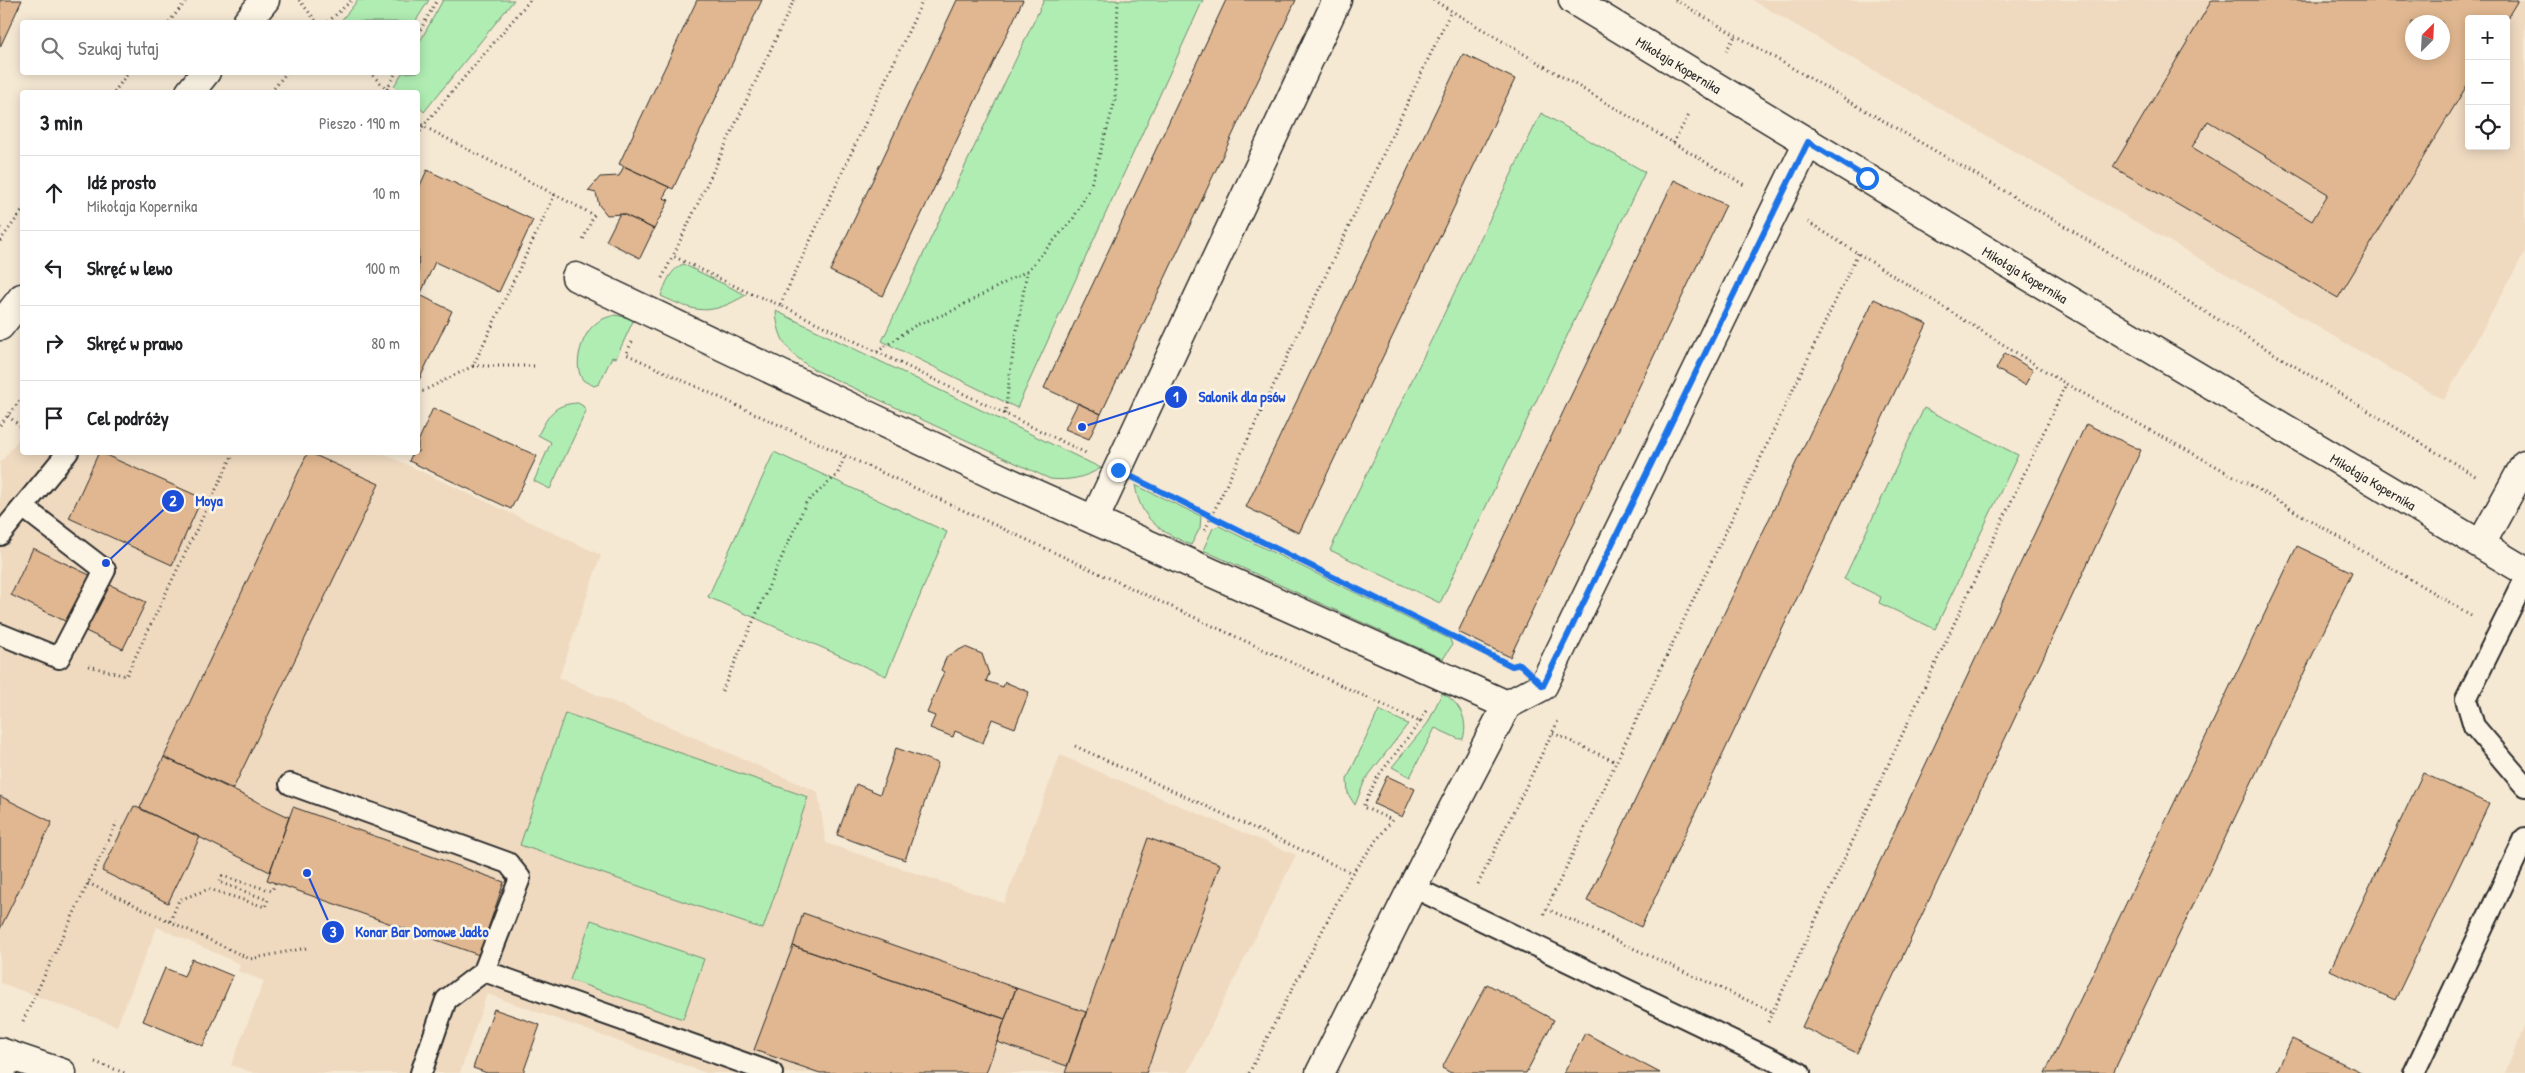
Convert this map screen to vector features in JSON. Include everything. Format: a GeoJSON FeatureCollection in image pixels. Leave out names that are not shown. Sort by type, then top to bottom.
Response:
{"type":"FeatureCollection","features":[{"type":"Feature","properties":{"kind":"street"},"geometry":{"type":"LineString","coordinates":[[249,20],[265,0]]}},
{"type":"Feature","properties":{"kind":"street"},"geometry":{"type":"LineString","coordinates":[[1094,520],[1337,0]]}},
{"type":"Feature","properties":{"kind":"street","name":"Mikołaja Kopernika"},"geometry":{"type":"LineString","coordinates":[[1573,0],[2015,268],[2525,571]]}},
{"type":"Feature","properties":{"kind":"street"},"geometry":{"type":"LineString","coordinates":[[192,90],[204,75]]}},
{"type":"Feature","properties":{"kind":"street"},"geometry":{"type":"LineString","coordinates":[[1320,1073],[1507,705],[1543,686],[1808,142]]}},
{"type":"Feature","properties":{"kind":"street"},"geometry":{"type":"LineString","coordinates":[[576,277],[1000,478],[1507,705]]}},
{"type":"Feature","properties":{"kind":"street"},"geometry":{"type":"LineString","coordinates":[[0,326],[20,301]]}},
{"type":"Feature","properties":{"kind":"street"},"geometry":{"type":"LineString","coordinates":[[2481,544],[2525,464]]}},
{"type":"Feature","properties":{"kind":"street"},"geometry":{"type":"LineString","coordinates":[[6,1060],[62,1073]]}},
{"type":"Feature","properties":{"kind":"lane"},"geometry":{"type":"LineString","coordinates":[[0,535],[66,455]]}},
{"type":"Feature","properties":{"kind":"lane"},"geometry":{"type":"LineString","coordinates":[[0,634],[59,658],[105,570],[24,507]]}},
{"type":"Feature","properties":{"kind":"lane"},"geometry":{"type":"LineString","coordinates":[[2525,579],[2466,699],[2474,726],[2525,786]]}},
{"type":"Feature","properties":{"kind":"lane"},"geometry":{"type":"LineString","coordinates":[[290,784],[508,863],[520,878],[484,971],[446,1000],[421,1073]]}},
{"type":"Feature","properties":{"kind":"lane"},"geometry":{"type":"LineString","coordinates":[[2414,1073],[2525,838]]}},
{"type":"Feature","properties":{"kind":"lane"},"geometry":{"type":"LineString","coordinates":[[1413,887],[1800,1073]]}},
{"type":"Feature","properties":{"kind":"lane"},"geometry":{"type":"LineString","coordinates":[[484,971],[772,1073]]}},
{"type":"Feature","properties":{"kind":"path"},"geometry":{"type":"LineString","coordinates":[[171,20],[187,0]]}},
{"type":"Feature","properties":{"kind":"path"},"geometry":{"type":"LineString","coordinates":[[330,20],[352,0]]}},
{"type":"Feature","properties":{"kind":"path"},"geometry":{"type":"LineString","coordinates":[[420,30],[437,0]]}},
{"type":"Feature","properties":{"kind":"path"},"geometry":{"type":"LineString","coordinates":[[420,132],[423,126],[530,0]]}},
{"type":"Feature","properties":{"kind":"path"},"geometry":{"type":"LineString","coordinates":[[794,0],[626,354],[1420,722]]}},
{"type":"Feature","properties":{"kind":"path"},"geometry":{"type":"LineString","coordinates":[[780,305],[923,0]]}},
{"type":"Feature","properties":{"kind":"path"},"geometry":{"type":"LineString","coordinates":[[877,352],[916,325],[950,312],[1027,271],[1073,219],[1090,188],[1116,101],[1118,0]]}},
{"type":"Feature","properties":{"kind":"path"},"geometry":{"type":"LineString","coordinates":[[1432,0],[1748,187]]}},
{"type":"Feature","properties":{"kind":"path"},"geometry":{"type":"LineString","coordinates":[[1675,0],[2056,221],[2482,480]]}},
{"type":"Feature","properties":{"kind":"path"},"geometry":{"type":"LineString","coordinates":[[305,5],[316,20]]}},
{"type":"Feature","properties":{"kind":"path"},"geometry":{"type":"LineString","coordinates":[[1190,562],[1451,11]]}},
{"type":"Feature","properties":{"kind":"path"},"geometry":{"type":"LineString","coordinates":[[116,90],[128,75]]}},
{"type":"Feature","properties":{"kind":"path"},"geometry":{"type":"LineString","coordinates":[[273,90],[285,75]]}},
{"type":"Feature","properties":{"kind":"path"},"geometry":{"type":"LineString","coordinates":[[371,75],[387,90]]}},
{"type":"Feature","properties":{"kind":"path"},"geometry":{"type":"LineString","coordinates":[[388,90],[395,75]]}},
{"type":"Feature","properties":{"kind":"path"},"geometry":{"type":"LineString","coordinates":[[1673,143],[1695,105]]}},
{"type":"Feature","properties":{"kind":"path"},"geometry":{"type":"LineString","coordinates":[[420,123],[594,215],[581,245]]}},
{"type":"Feature","properties":{"kind":"path"},"geometry":{"type":"LineString","coordinates":[[473,366],[555,194]]}},
{"type":"Feature","properties":{"kind":"path"},"geometry":{"type":"LineString","coordinates":[[0,242],[20,214]]}},
{"type":"Feature","properties":{"kind":"path"},"geometry":{"type":"LineString","coordinates":[[1805,220],[2066,384],[2254,487],[2478,620]]}},
{"type":"Feature","properties":{"kind":"path"},"geometry":{"type":"LineString","coordinates":[[1529,944],[1858,253]]}},
{"type":"Feature","properties":{"kind":"path"},"geometry":{"type":"LineString","coordinates":[[673,256],[744,291],[780,305],[1212,515],[1512,666],[1520,664],[1566,706],[1473,893]]}},
{"type":"Feature","properties":{"kind":"path"},"geometry":{"type":"LineString","coordinates":[[1005,414],[1027,271]]}},
{"type":"Feature","properties":{"kind":"path"},"geometry":{"type":"LineString","coordinates":[[420,390],[423,391],[473,366],[534,366]]}},
{"type":"Feature","properties":{"kind":"path"},"geometry":{"type":"LineString","coordinates":[[1754,1051],[2066,384]]}},
{"type":"Feature","properties":{"kind":"path"},"geometry":{"type":"LineString","coordinates":[[0,426],[20,401]]}},
{"type":"Feature","properties":{"kind":"path"},"geometry":{"type":"LineString","coordinates":[[8,416],[20,426]]}},
{"type":"Feature","properties":{"kind":"path"},"geometry":{"type":"LineString","coordinates":[[59,658],[126,676],[233,455]]}},
{"type":"Feature","properties":{"kind":"path"},"geometry":{"type":"LineString","coordinates":[[722,692],[806,504],[837,475],[846,456]]}},
{"type":"Feature","properties":{"kind":"path"},"geometry":{"type":"LineString","coordinates":[[1249,1073],[1352,873],[1392,820],[1363,807],[1378,776],[1420,722],[1461,640]]}},
{"type":"Feature","properties":{"kind":"path"},"geometry":{"type":"LineString","coordinates":[[1552,733],[1616,762]]}},
{"type":"Feature","properties":{"kind":"path"},"geometry":{"type":"LineString","coordinates":[[1075,746],[1352,873]]}},
{"type":"Feature","properties":{"kind":"path"},"geometry":{"type":"LineString","coordinates":[[21,1024],[117,822]]}},
{"type":"Feature","properties":{"kind":"path"},"geometry":{"type":"LineString","coordinates":[[170,921],[179,900],[209,889],[265,907],[268,900],[219,882],[222,876],[272,891],[275,883]]}},
{"type":"Feature","properties":{"kind":"path"},"geometry":{"type":"LineString","coordinates":[[88,883],[250,958],[306,948]]}},
{"type":"Feature","properties":{"kind":"path"},"geometry":{"type":"LineString","coordinates":[[1546,908],[1773,1012]]}},
{"type":"Feature","properties":{"kind":"shaded area"},"geometry":{"type":"Polygon","coordinates":[[[1752,0],[2525,0],[2525,252],[2444,400],[1752,0]]]}},
{"type":"Feature","properties":{"kind":"shaded area"},"geometry":{"type":"Polygon","coordinates":[[[20,438],[20,455],[386,455],[601,555],[559,678],[818,792],[826,843],[1004,903],[1060,755],[1296,855],[1188,1073],[706,1073],[487,994],[460,1073],[254,1073],[231,1065],[264,981],[238,971],[240,964],[157,927],[117,1026],[1,983],[0,985],[0,463],[20,438]]]}},
{"type":"Feature","properties":{"kind":"shaded area"},"geometry":{"type":"Polygon","coordinates":[[[2525,1025],[2525,1073],[2505,1073],[2525,1025]]]}},
{"type":"Feature","properties":{"kind":"green space"},"geometry":{"type":"Polygon","coordinates":[[[358,0],[429,0],[416,20],[342,20],[358,0]]]}},
{"type":"Feature","properties":{"kind":"green space"},"geometry":{"type":"Polygon","coordinates":[[[443,0],[514,0],[424,112],[420,108],[420,90],[399,90],[394,86],[401,75],[420,75],[420,41],[443,0]]]}},
{"type":"Feature","properties":{"kind":"green space"},"geometry":{"type":"Polygon","coordinates":[[[1044,0],[1203,0],[1017,408],[882,341],[1044,0]]]}},
{"type":"Feature","properties":{"kind":"green space"},"geometry":{"type":"Polygon","coordinates":[[[1541,113],[1645,172],[1440,603],[1330,550],[1541,113]]]}},
{"type":"Feature","properties":{"kind":"green space"},"geometry":{"type":"Polygon","coordinates":[[[683,264],[746,295],[723,306],[704,310],[684,306],[661,296],[672,273],[683,264]]]}},
{"type":"Feature","properties":{"kind":"green space"},"geometry":{"type":"Polygon","coordinates":[[[776,311],[1101,468],[1076,478],[1064,480],[1050,479],[813,369],[797,357],[786,345],[779,330],[776,311]]]}},
{"type":"Feature","properties":{"kind":"green space"},"geometry":{"type":"Polygon","coordinates":[[[615,315],[634,319],[616,358],[612,357],[599,384],[594,386],[583,380],[578,367],[582,343],[594,325],[601,320],[615,315]]]}},
{"type":"Feature","properties":{"kind":"green space"},"geometry":{"type":"Polygon","coordinates":[[[578,403],[586,411],[550,489],[534,481],[551,442],[538,435],[549,416],[557,408],[578,403]]]}},
{"type":"Feature","properties":{"kind":"green space"},"geometry":{"type":"Polygon","coordinates":[[[1924,408],[2018,455],[1935,629],[1879,603],[1881,597],[1844,579],[1924,408]]]}},
{"type":"Feature","properties":{"kind":"green space"},"geometry":{"type":"Polygon","coordinates":[[[774,452],[947,532],[886,676],[708,597],[774,452]]]}},
{"type":"Feature","properties":{"kind":"green space"},"geometry":{"type":"Polygon","coordinates":[[[1135,485],[1201,516],[1200,528],[1191,545],[1170,535],[1147,516],[1142,508],[1135,485]]]}},
{"type":"Feature","properties":{"kind":"green space"},"geometry":{"type":"Polygon","coordinates":[[[1219,526],[1450,639],[1452,645],[1443,659],[1203,550],[1213,528],[1219,526]]]}},
{"type":"Feature","properties":{"kind":"green space"},"geometry":{"type":"Polygon","coordinates":[[[1442,693],[1458,706],[1461,712],[1465,725],[1463,739],[1435,728],[1410,777],[1392,767],[1428,723],[1442,693]]]}},
{"type":"Feature","properties":{"kind":"green space"},"geometry":{"type":"Polygon","coordinates":[[[1379,710],[1408,724],[1365,780],[1355,805],[1348,794],[1347,779],[1379,710]]]}},
{"type":"Feature","properties":{"kind":"green space"},"geometry":{"type":"Polygon","coordinates":[[[565,713],[808,797],[763,929],[520,845],[565,713]]]}},
{"type":"Feature","properties":{"kind":"green space"},"geometry":{"type":"Polygon","coordinates":[[[591,920],[704,959],[683,1019],[570,980],[591,920]]]}},
{"type":"Feature","properties":{"kind":"building"},"geometry":{"type":"Polygon","coordinates":[[[0,0],[22,0],[0,47],[0,0]]]}},
{"type":"Feature","properties":{"kind":"building"},"geometry":{"type":"Polygon","coordinates":[[[697,0],[762,0],[673,189],[619,164],[697,0]]]}},
{"type":"Feature","properties":{"kind":"building"},"geometry":{"type":"Polygon","coordinates":[[[957,0],[1023,0],[883,296],[830,271],[957,0]]]}},
{"type":"Feature","properties":{"kind":"building"},"geometry":{"type":"Polygon","coordinates":[[[1226,0],[1296,0],[1101,414],[1044,388],[1226,0]]]}},
{"type":"Feature","properties":{"kind":"building"},"geometry":{"type":"Polygon","coordinates":[[[2212,0],[2518,0],[2509,15],[2465,15],[2465,89],[2338,298],[2113,167],[2212,0]],[[2208,121],[2192,147],[2312,221],[2328,194],[2208,121]]]}},
{"type":"Feature","properties":{"kind":"building"},"geometry":{"type":"Polygon","coordinates":[[[1463,54],[1515,79],[1299,533],[1246,507],[1463,54]]]}},
{"type":"Feature","properties":{"kind":"building"},"geometry":{"type":"Polygon","coordinates":[[[624,166],[669,187],[663,198],[669,200],[654,229],[623,214],[607,215],[599,205],[596,193],[588,191],[600,177],[619,176],[624,166]]]}},
{"type":"Feature","properties":{"kind":"building"},"geometry":{"type":"Polygon","coordinates":[[[427,170],[533,220],[499,292],[435,262],[420,295],[420,186],[427,170]]]}},
{"type":"Feature","properties":{"kind":"building"},"geometry":{"type":"Polygon","coordinates":[[[1674,180],[1726,205],[1510,657],[1458,632],[1674,180]]]}},
{"type":"Feature","properties":{"kind":"building"},"geometry":{"type":"Polygon","coordinates":[[[623,214],[654,229],[640,258],[606,241],[619,215],[623,214]]]}},
{"type":"Feature","properties":{"kind":"building"},"geometry":{"type":"Polygon","coordinates":[[[420,295],[452,311],[420,378],[420,295]]]}},
{"type":"Feature","properties":{"kind":"building"},"geometry":{"type":"Polygon","coordinates":[[[1874,299],[1927,324],[1641,927],[1587,901],[1874,299]]]}},
{"type":"Feature","properties":{"kind":"building"},"geometry":{"type":"Polygon","coordinates":[[[2005,353],[2033,370],[2025,385],[1996,369],[2005,353]]]}},
{"type":"Feature","properties":{"kind":"building"},"geometry":{"type":"Polygon","coordinates":[[[1078,403],[1101,414],[1089,439],[1065,429],[1078,403]]]}},
{"type":"Feature","properties":{"kind":"building"},"geometry":{"type":"Polygon","coordinates":[[[433,408],[537,456],[511,509],[409,461],[412,455],[420,455],[420,437],[433,408]]]}},
{"type":"Feature","properties":{"kind":"building"},"geometry":{"type":"Polygon","coordinates":[[[2086,424],[2141,450],[1857,1053],[1802,1027],[2086,424]]]}},
{"type":"Feature","properties":{"kind":"building"},"geometry":{"type":"Polygon","coordinates":[[[98,455],[106,455],[202,498],[172,565],[69,518],[98,455]]]}},
{"type":"Feature","properties":{"kind":"building"},"geometry":{"type":"Polygon","coordinates":[[[307,455],[315,455],[379,484],[233,789],[164,757],[307,455]]]}},
{"type":"Feature","properties":{"kind":"building"},"geometry":{"type":"Polygon","coordinates":[[[2297,546],[2352,572],[2113,1073],[2045,1073],[2297,546]]]}},
{"type":"Feature","properties":{"kind":"building"},"geometry":{"type":"Polygon","coordinates":[[[33,548],[146,602],[123,649],[11,595],[33,548]]]}},
{"type":"Feature","properties":{"kind":"building"},"geometry":{"type":"Polygon","coordinates":[[[965,647],[982,654],[989,674],[986,681],[1003,687],[1005,682],[1029,692],[1015,728],[992,719],[983,743],[955,731],[953,737],[930,728],[935,716],[927,713],[944,672],[941,670],[947,656],[965,647]]]}},
{"type":"Feature","properties":{"kind":"building"},"geometry":{"type":"Polygon","coordinates":[[[896,748],[938,763],[905,860],[837,835],[856,784],[880,794],[896,748]]]}},
{"type":"Feature","properties":{"kind":"building"},"geometry":{"type":"Polygon","coordinates":[[[164,757],[289,817],[270,872],[140,808],[164,757]]]}},
{"type":"Feature","properties":{"kind":"building"},"geometry":{"type":"Polygon","coordinates":[[[2423,773],[2489,804],[2395,1000],[2330,970],[2423,773]]]}},
{"type":"Feature","properties":{"kind":"building"},"geometry":{"type":"Polygon","coordinates":[[[1387,776],[1415,789],[1402,817],[1374,804],[1387,776]]]}},
{"type":"Feature","properties":{"kind":"building"},"geometry":{"type":"Polygon","coordinates":[[[0,796],[52,822],[0,929],[0,796]]]}},
{"type":"Feature","properties":{"kind":"building"},"geometry":{"type":"Polygon","coordinates":[[[134,806],[200,837],[168,903],[102,871],[134,806]]]}},
{"type":"Feature","properties":{"kind":"building"},"geometry":{"type":"Polygon","coordinates":[[[293,807],[504,882],[479,955],[267,880],[293,807]]]}},
{"type":"Feature","properties":{"kind":"building"},"geometry":{"type":"Polygon","coordinates":[[[1148,838],[1220,864],[1146,1073],[1065,1073],[1148,838]]]}},
{"type":"Feature","properties":{"kind":"building"},"geometry":{"type":"Polygon","coordinates":[[[803,913],[1016,988],[1005,1019],[793,946],[803,913]]]}},
{"type":"Feature","properties":{"kind":"building"},"geometry":{"type":"Polygon","coordinates":[[[793,946],[1005,1019],[986,1073],[820,1073],[754,1050],[793,946]]]}},
{"type":"Feature","properties":{"kind":"building"},"geometry":{"type":"Polygon","coordinates":[[[192,959],[233,976],[203,1046],[143,1021],[165,968],[184,976],[192,959]]]}},
{"type":"Feature","properties":{"kind":"building"},"geometry":{"type":"Polygon","coordinates":[[[1487,984],[1554,1020],[1526,1073],[1451,1073],[1442,1068],[1487,984]]]}},
{"type":"Feature","properties":{"kind":"building"},"geometry":{"type":"Polygon","coordinates":[[[1016,988],[1086,1012],[1067,1066],[997,1042],[1016,988]]]}},
{"type":"Feature","properties":{"kind":"building"},"geometry":{"type":"Polygon","coordinates":[[[494,1009],[540,1025],[523,1073],[487,1073],[473,1068],[494,1009]]]}},
{"type":"Feature","properties":{"kind":"building"},"geometry":{"type":"Polygon","coordinates":[[[1585,1033],[1660,1073],[1564,1073],[1585,1033]]]}},
{"type":"Feature","properties":{"kind":"building"},"geometry":{"type":"Polygon","coordinates":[[[2292,1039],[2363,1073],[2276,1073],[2292,1039]]]}},
{"type":"Feature","properties":{"kind":"place","name":"Salonik dla psów"},"geometry":{"type":"Point","coordinates":[1082,427]}},
{"type":"Feature","properties":{"kind":"place","name":"Moya"},"geometry":{"type":"Point","coordinates":[106,563]}},
{"type":"Feature","properties":{"kind":"place","name":"Konar Bar Domowe Jadło"},"geometry":{"type":"Point","coordinates":[307,873]}},
{"type":"Feature","properties":{"kind":"route"},"geometry":{"type":"LineString","coordinates":[[1118,470],[1212,515],[1512,666],[1520,664],[1543,686],[1776,204],[1808,142],[1867,178]]}}]}
